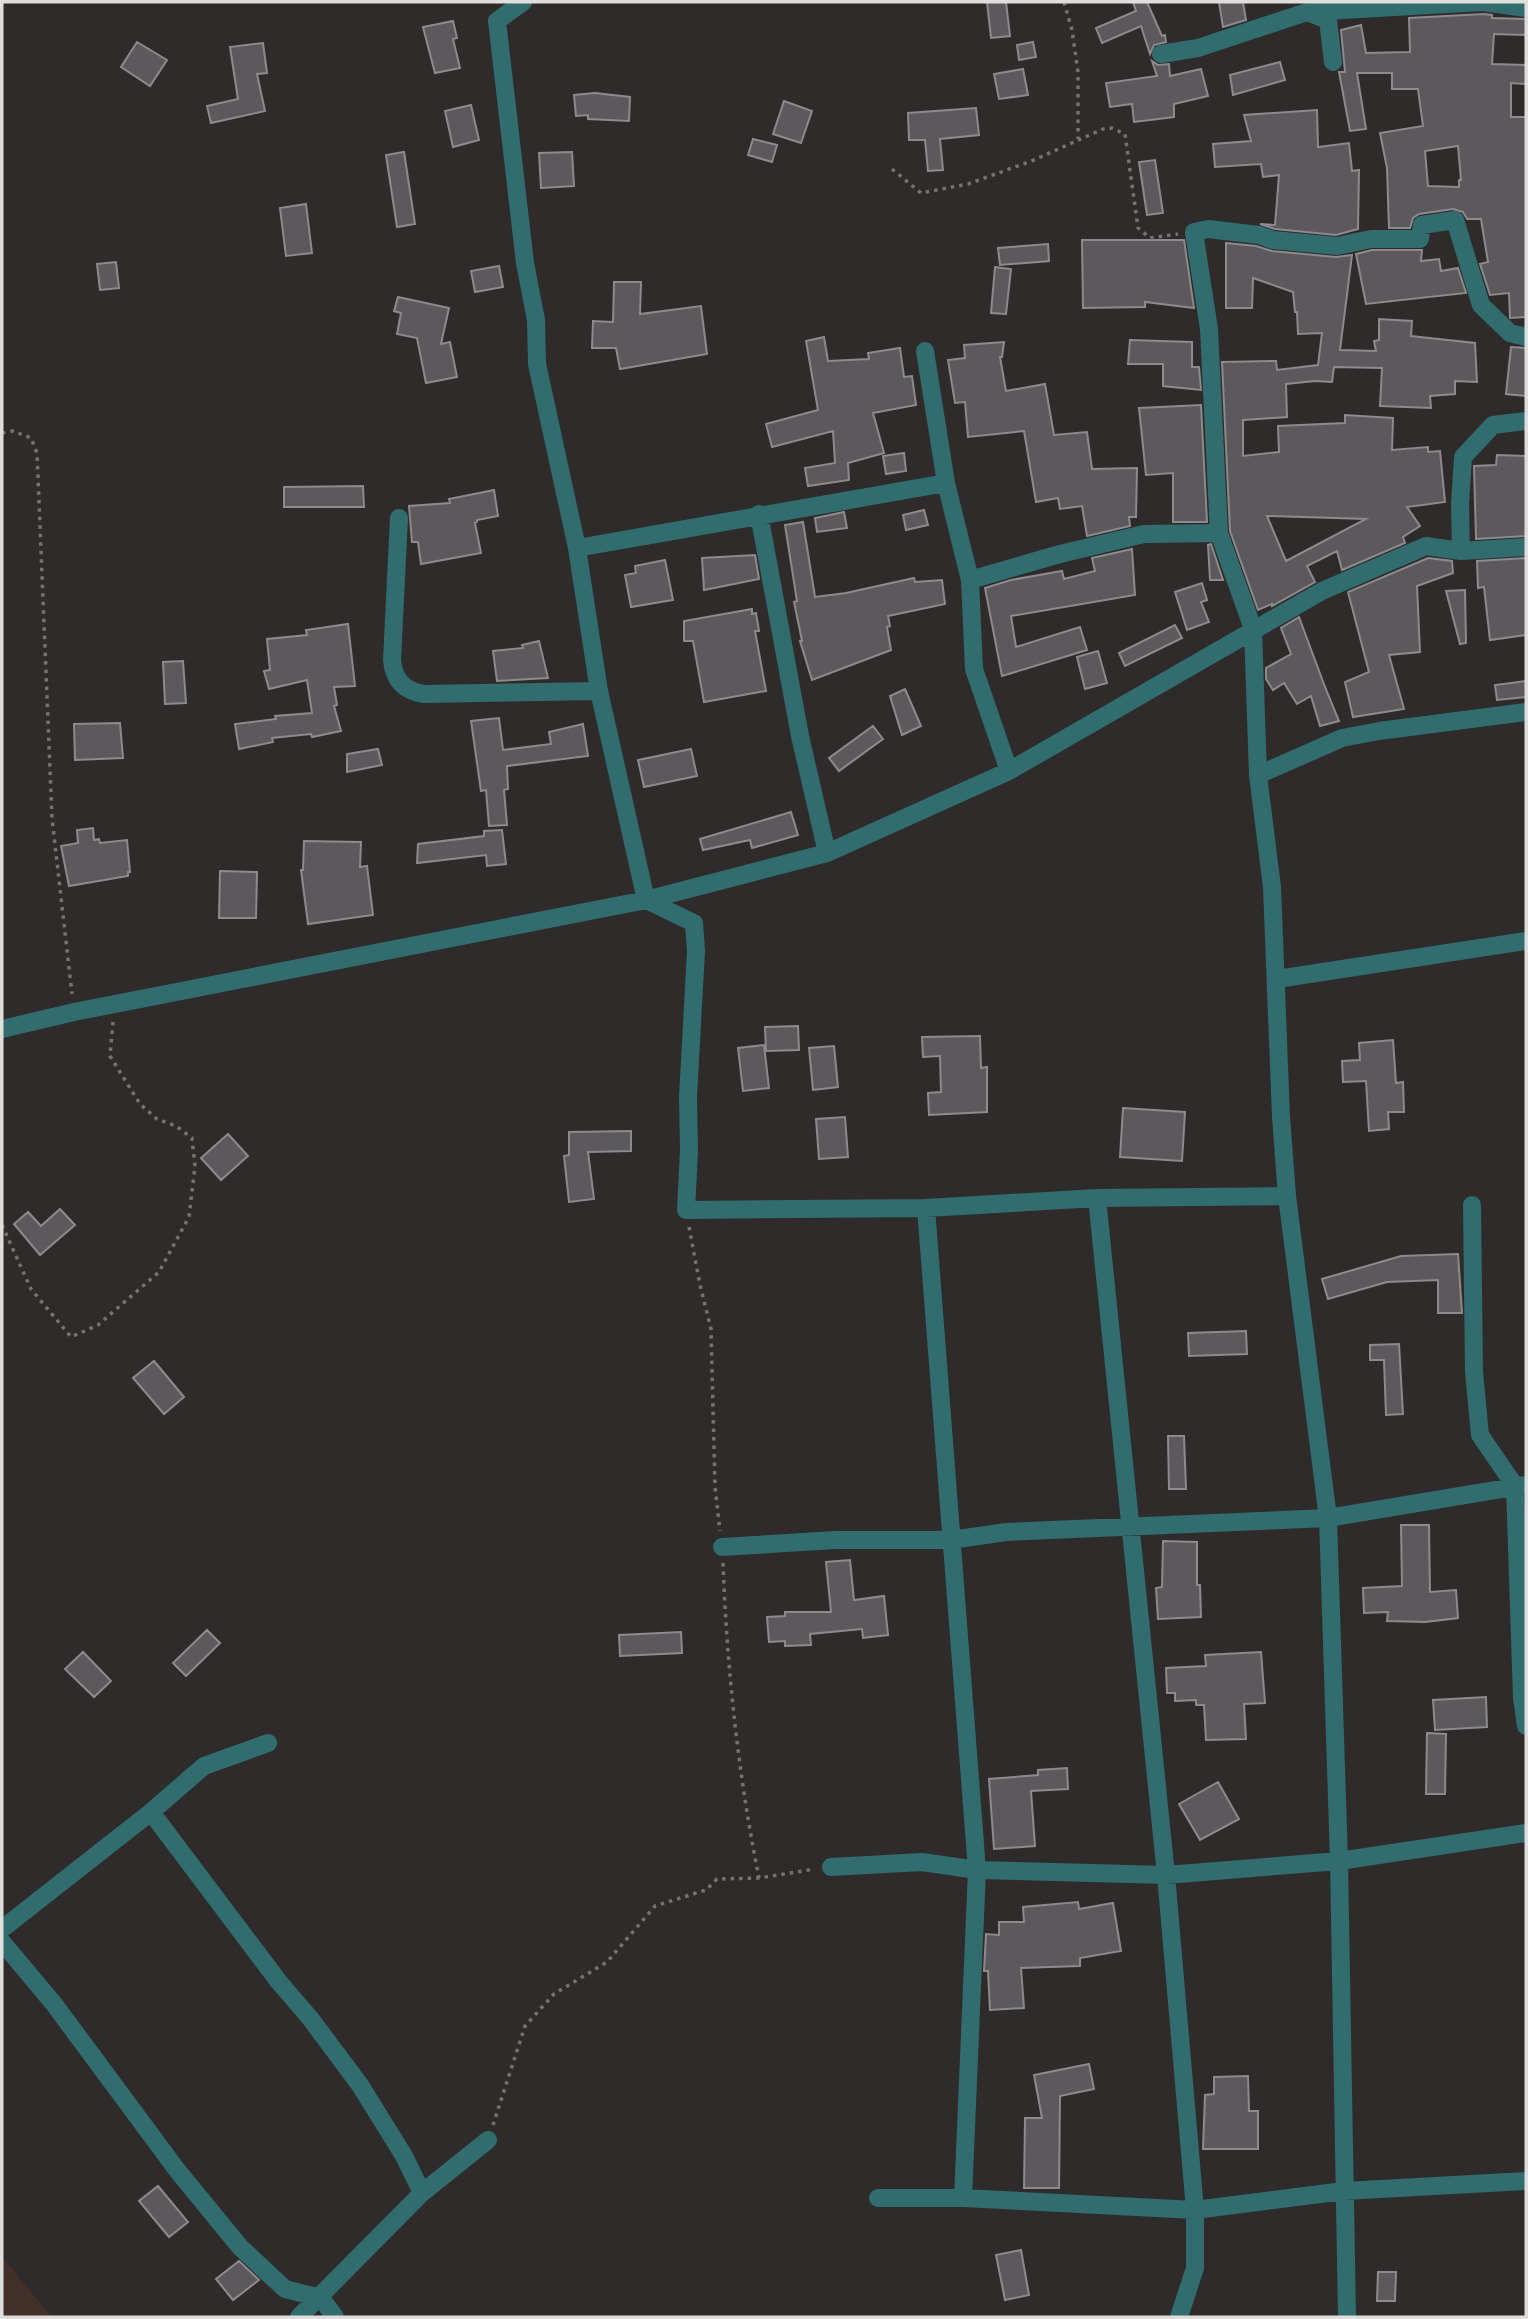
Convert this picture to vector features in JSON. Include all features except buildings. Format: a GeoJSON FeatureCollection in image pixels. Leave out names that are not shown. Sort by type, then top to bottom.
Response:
{"type":"FeatureCollection","features":[{"type":"Feature","properties":{"kind":"street"},"geometry":{"type":"LineString","coordinates":[[523,2],[497,21],[524,263],[536,320],[537,364],[578,548],[599,691],[646,900]]}},
{"type":"Feature","properties":{"kind":"street"},"geometry":{"type":"LineString","coordinates":[[1161,54],[1198,48],[1305,7],[1483,2],[1526,9]]}},
{"type":"Feature","properties":{"kind":"street"},"geometry":{"type":"LineString","coordinates":[[1305,7],[1328,20],[1333,61]]}},
{"type":"Feature","properties":{"kind":"street"},"geometry":{"type":"LineString","coordinates":[[1347,2317],[1339,1861],[1328,1518],[1287,1196],[1280,1117],[1272,887],[1258,775],[1253,629],[1219,533],[1209,329],[1194,232],[1208,229],[1259,235],[1273,240],[1337,246],[1371,239],[1420,239],[1422,225],[1455,220],[1481,305],[1510,332],[1526,337]]}},
{"type":"Feature","properties":{"kind":"street"},"geometry":{"type":"LineString","coordinates":[[925,351],[946,483],[970,580],[974,669],[1009,771]]}},
{"type":"Feature","properties":{"kind":"street"},"geometry":{"type":"LineString","coordinates":[[1461,551],[1463,457],[1493,425],[1526,421]]}},
{"type":"Feature","properties":{"kind":"street"},"geometry":{"type":"LineString","coordinates":[[578,548],[946,483]]}},
{"type":"Feature","properties":{"kind":"street"},"geometry":{"type":"LineString","coordinates":[[759,514],[800,736],[827,853]]}},
{"type":"Feature","properties":{"kind":"street"},"geometry":{"type":"LineString","coordinates":[[398,518],[392,660],[393,673],[400,684],[412,693],[424,694],[599,691]]}},
{"type":"Feature","properties":{"kind":"street"},"geometry":{"type":"LineString","coordinates":[[970,580],[1060,554],[1144,534],[1219,533]]}},
{"type":"Feature","properties":{"kind":"street"},"geometry":{"type":"LineString","coordinates":[[2,1029],[74,1012],[646,900],[827,853],[1009,771],[1322,591],[1426,546],[1461,551],[1526,547]]}},
{"type":"Feature","properties":{"kind":"street"},"geometry":{"type":"LineString","coordinates":[[1258,775],[1342,738],[1526,712]]}},
{"type":"Feature","properties":{"kind":"street"},"geometry":{"type":"LineString","coordinates":[[646,900],[694,923],[696,951],[688,1097],[686,1210],[926,1208],[1097,1198],[1287,1196]]}},
{"type":"Feature","properties":{"kind":"street"},"geometry":{"type":"LineString","coordinates":[[1277,979],[1526,941]]}},
{"type":"Feature","properties":{"kind":"street"},"geometry":{"type":"LineString","coordinates":[[1097,1198],[1166,1875],[1195,2210],[1195,2268],[1179,2317]]}},
{"type":"Feature","properties":{"kind":"street"},"geometry":{"type":"LineString","coordinates":[[1472,1205],[1474,1373],[1480,1434],[1521,1485],[1522,1698],[1526,1726]]}},
{"type":"Feature","properties":{"kind":"street"},"geometry":{"type":"LineString","coordinates":[[926,1208],[977,1870],[963,2198]]}},
{"type":"Feature","properties":{"kind":"street"},"geometry":{"type":"LineString","coordinates":[[722,1547],[835,1540],[951,1539],[1006,1532],[1328,1518],[1521,1485]]}},
{"type":"Feature","properties":{"kind":"street"},"geometry":{"type":"LineString","coordinates":[[2,1930],[151,1812],[204,1766],[268,1743]]}},
{"type":"Feature","properties":{"kind":"street"},"geometry":{"type":"LineString","coordinates":[[151,1812],[360,2085],[404,2156],[422,2193]]}},
{"type":"Feature","properties":{"kind":"street"},"geometry":{"type":"LineString","coordinates":[[831,1867],[922,1862],[977,1870],[1166,1875],[1339,1861],[1526,1833]]}},
{"type":"Feature","properties":{"kind":"street"},"geometry":{"type":"LineString","coordinates":[[2,1942],[54,2004],[177,2170],[240,2247],[285,2289],[321,2298],[335,2317]]}},
{"type":"Feature","properties":{"kind":"street"},"geometry":{"type":"LineString","coordinates":[[299,2317],[321,2298],[422,2193],[488,2140]]}},
{"type":"Feature","properties":{"kind":"street"},"geometry":{"type":"LineString","coordinates":[[878,2198],[963,2198],[1195,2210],[1344,2191],[1526,2181]]}},
{"type":"Feature","properties":{"kind":"path"},"geometry":{"type":"LineString","coordinates":[[1064,2],[1072,30],[1078,72],[1078,139]]}},
{"type":"Feature","properties":{"kind":"path"},"geometry":{"type":"LineString","coordinates":[[891,169],[921,193],[968,184],[1034,160],[1103,129],[1112,128],[1125,134],[1138,228],[1150,238],[1194,232]]}},
{"type":"Feature","properties":{"kind":"path"},"geometry":{"type":"LineString","coordinates":[[2,433],[13,431],[31,438],[37,453],[52,818],[74,1012]]}},
{"type":"Feature","properties":{"kind":"path"},"geometry":{"type":"LineString","coordinates":[[2,1225],[31,1289],[71,1337],[99,1325],[159,1272],[189,1217],[195,1166],[192,1138],[176,1126],[157,1119],[140,1104],[110,1056],[114,1006]]}},
{"type":"Feature","properties":{"kind":"path"},"geometry":{"type":"LineString","coordinates":[[686,1210],[711,1329],[716,1487],[722,1547],[726,1649],[745,1808],[759,1878]]}},
{"type":"Feature","properties":{"kind":"path"},"geometry":{"type":"LineString","coordinates":[[488,2140],[525,2026],[554,1994],[607,1962],[655,1906],[706,1890],[718,1879],[759,1878],[831,1867]]}},
{"type":"Feature","properties":{"kind":"shaded area"},"geometry":{"type":"Polygon","coordinates":[[[2,2257],[52,2317],[2,2317],[2,2257]]]}}]}
